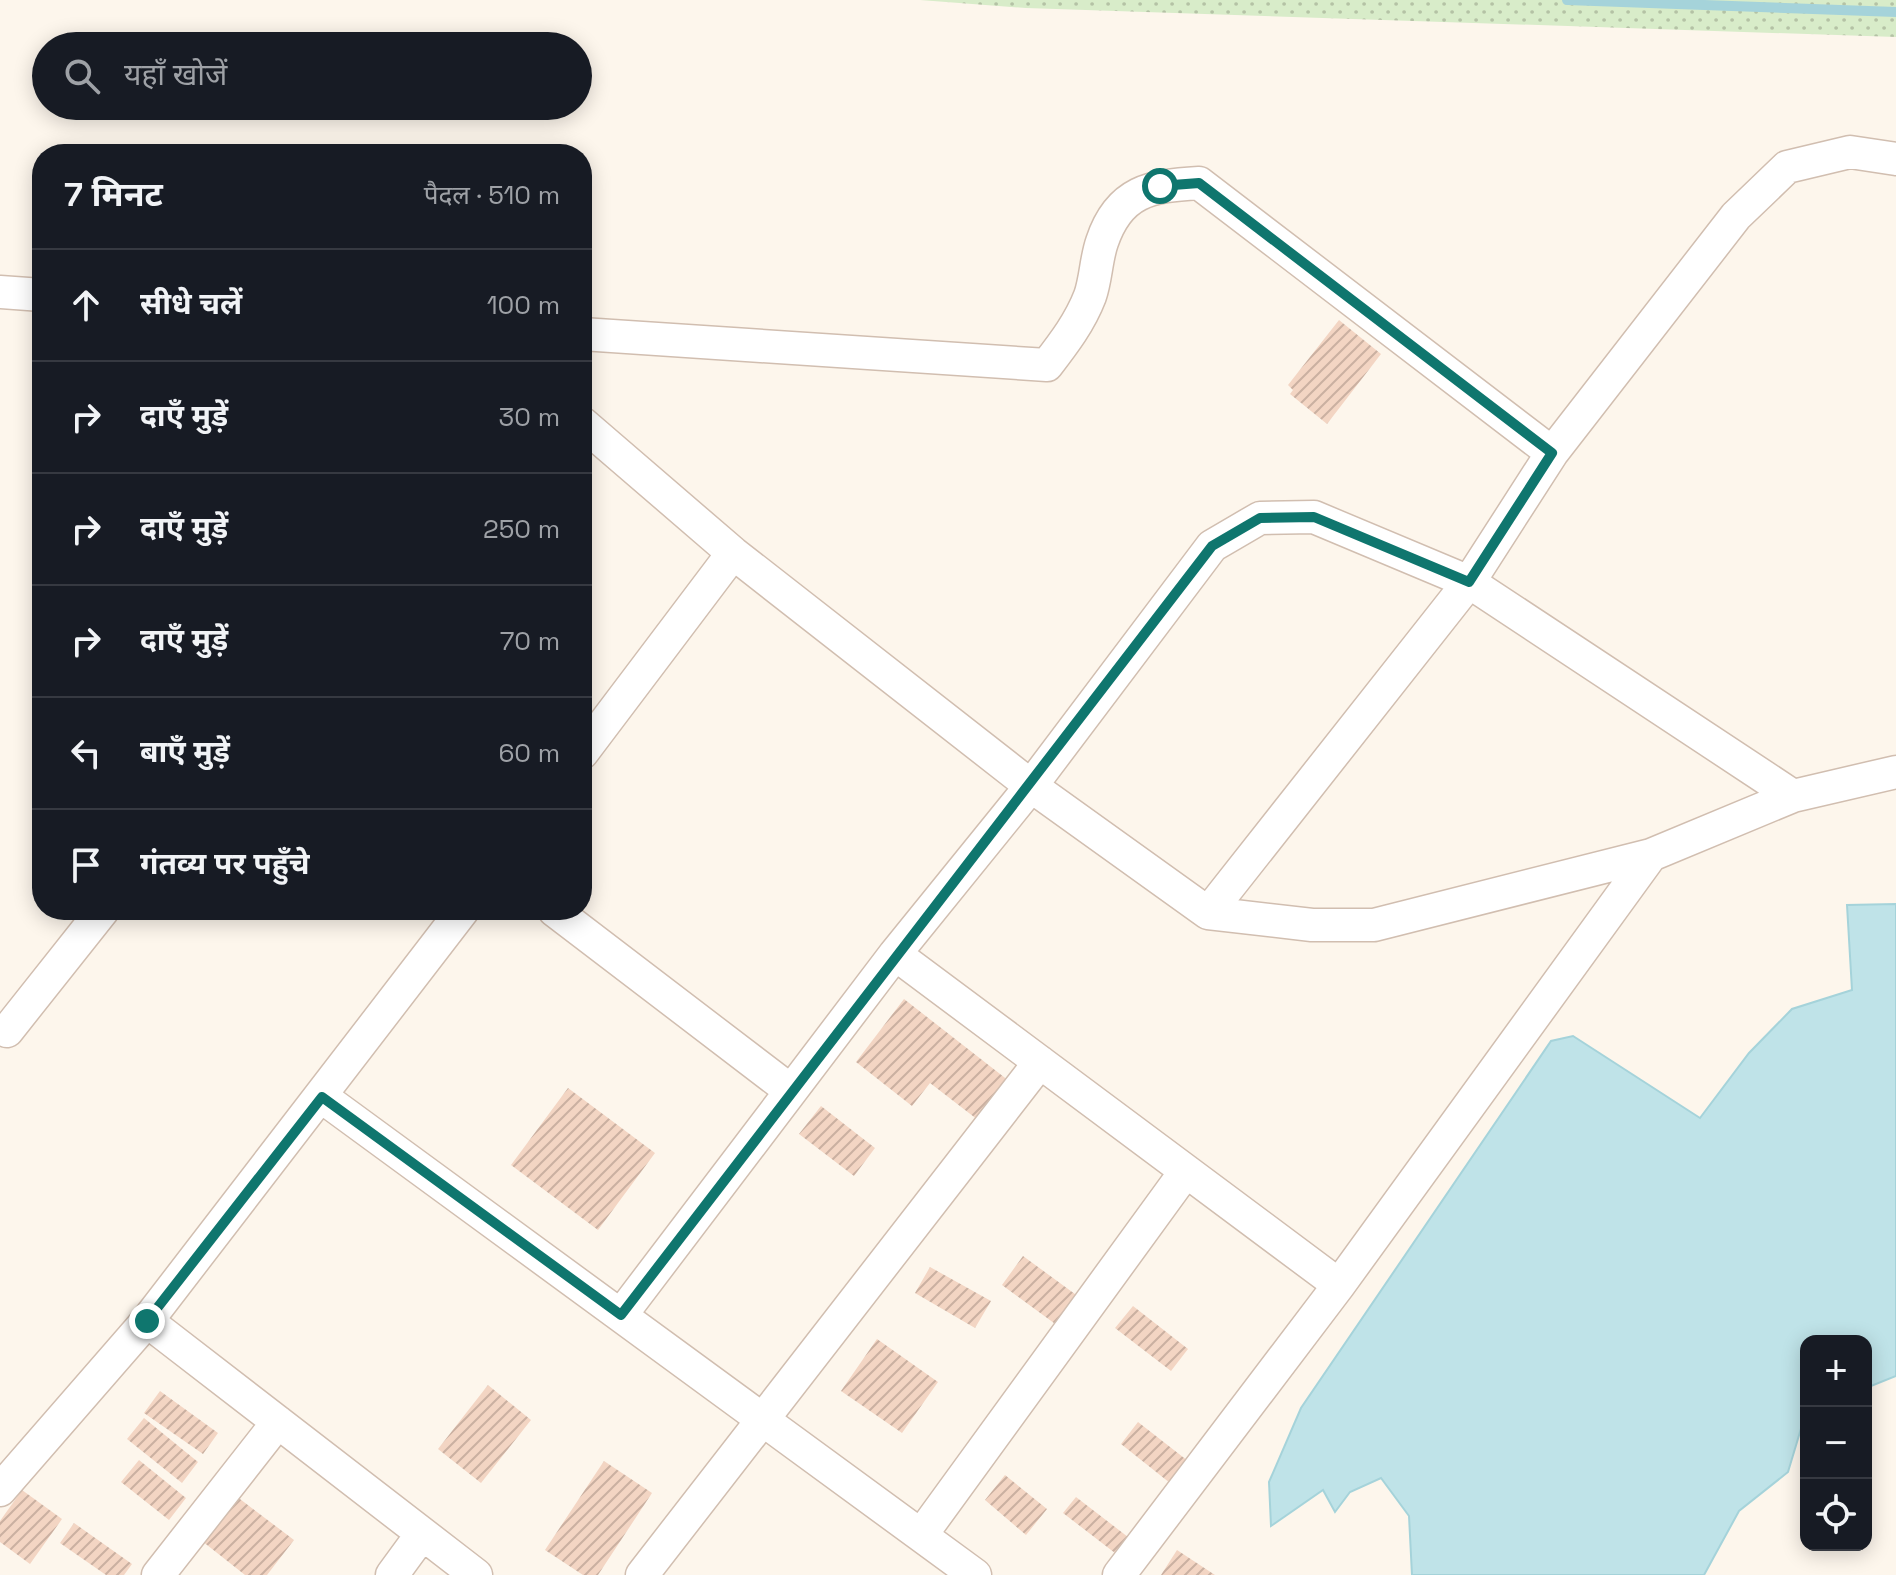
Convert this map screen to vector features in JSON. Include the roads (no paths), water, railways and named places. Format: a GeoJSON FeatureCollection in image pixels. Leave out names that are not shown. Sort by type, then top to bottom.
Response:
{"type":"FeatureCollection","features":[{"type":"Feature","properties":{"kind":"street"},"geometry":{"type":"LineString","coordinates":[[1208,913],[1469,582],[1552,453],[1736,216],[1787,167],[1850,152],[1896,159]]}},
{"type":"Feature","properties":{"kind":"street"},"geometry":{"type":"LineString","coordinates":[[592,335],[1047,365],[1072,334],[1090,295],[1102,242],[1118,207],[1160,186],[1199,183],[1552,453]]}},
{"type":"Feature","properties":{"kind":"street"},"geometry":{"type":"LineString","coordinates":[[0,292],[32,294]]}},
{"type":"Feature","properties":{"kind":"street"},"geometry":{"type":"LineString","coordinates":[[592,432],[733,553],[1031,786],[1208,913],[1312,925],[1374,925],[1651,855],[1793,796],[1896,772]]}},
{"type":"Feature","properties":{"kind":"street"},"geometry":{"type":"LineString","coordinates":[[621,1315],[895,954],[1031,786],[1212,546],[1260,518],[1314,517],[1469,582],[1793,796]]}},
{"type":"Feature","properties":{"kind":"street"},"geometry":{"type":"LineString","coordinates":[[592,740],[733,553]]}},
{"type":"Feature","properties":{"kind":"street"},"geometry":{"type":"LineString","coordinates":[[1119,1575],[1339,1285],[1651,855]]}},
{"type":"Feature","properties":{"kind":"street"},"geometry":{"type":"LineString","coordinates":[[7,1031],[95,920]]}},
{"type":"Feature","properties":{"kind":"street"},"geometry":{"type":"LineString","coordinates":[[0,1490],[147,1321],[455,920]]}},
{"type":"Feature","properties":{"kind":"street"},"geometry":{"type":"LineString","coordinates":[[567,920],[791,1091]]}},
{"type":"Feature","properties":{"kind":"street"},"geometry":{"type":"LineString","coordinates":[[895,954],[1339,1285]]}},
{"type":"Feature","properties":{"kind":"street"},"geometry":{"type":"LineString","coordinates":[[642,1575],[1040,1062]]}},
{"type":"Feature","properties":{"kind":"street"},"geometry":{"type":"LineString","coordinates":[[322,1097],[975,1575]]}},
{"type":"Feature","properties":{"kind":"street"},"geometry":{"type":"LineString","coordinates":[[922,1534],[1186,1171]]}},
{"type":"Feature","properties":{"kind":"street"},"geometry":{"type":"LineString","coordinates":[[147,1321],[476,1575]]}},
{"type":"Feature","properties":{"kind":"street"},"geometry":{"type":"LineString","coordinates":[[158,1575],[278,1422]]}},
{"type":"Feature","properties":{"kind":"street"},"geometry":{"type":"LineString","coordinates":[[392,1575],[422,1534]]}},
{"type":"Feature","properties":{"kind":"water"},"geometry":{"type":"Polygon","coordinates":[[[1896,904],[1896,1376],[1872,1386],[1872,1335],[1800,1335],[1800,1432],[1788,1472],[1739,1511],[1704,1575],[1412,1575],[1409,1516],[1381,1478],[1350,1492],[1335,1512],[1323,1490],[1271,1526],[1269,1482],[1301,1408],[1551,1041],[1573,1036],[1700,1118],[1749,1053],[1792,1009],[1852,990],[1847,905],[1896,904]]]}},
{"type":"Feature","properties":{"kind":"waterway"},"geometry":{"type":"LineString","coordinates":[[1567,0],[1896,12]]}}]}
